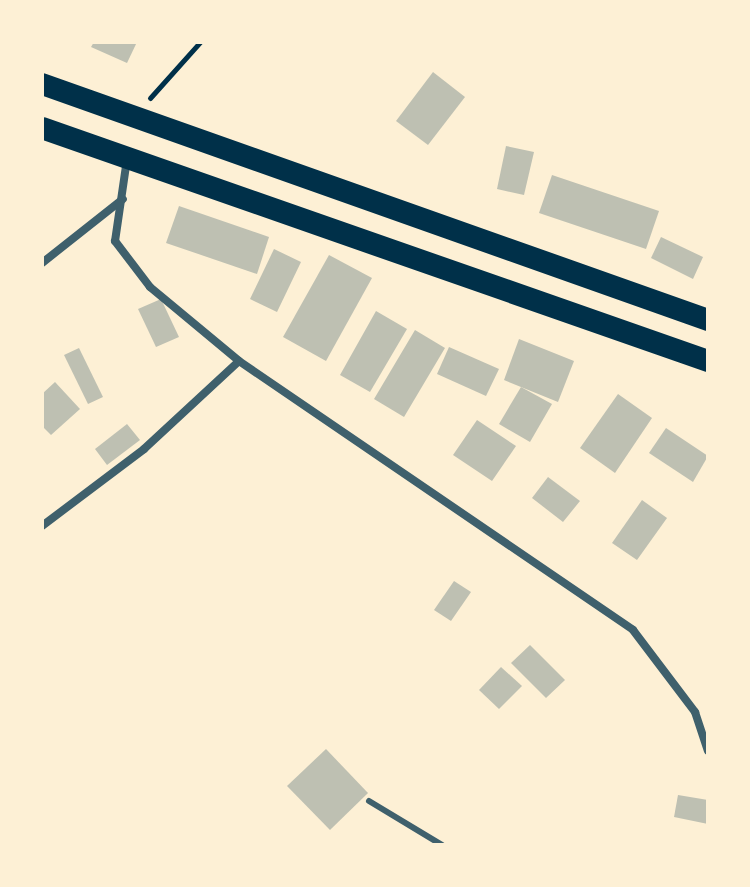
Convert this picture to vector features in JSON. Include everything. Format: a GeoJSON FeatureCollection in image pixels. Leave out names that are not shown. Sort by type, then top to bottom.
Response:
{"type":"FeatureCollection","features":[{"type":"Feature","properties":{"kind":"highway"},"geometry":{"type":"LineString","coordinates":[[42,84],[708,320]]}},
{"type":"Feature","properties":{"kind":"highway"},"geometry":{"type":"LineString","coordinates":[[42,128],[708,361]]}},
{"type":"Feature","properties":{"kind":"street"},"geometry":{"type":"LineString","coordinates":[[127,156],[124,198],[115,241],[150,287],[239,361],[633,630],[695,712],[708,751]]}},
{"type":"Feature","properties":{"kind":"street"},"geometry":{"type":"LineString","coordinates":[[42,263],[124,198]]}},
{"type":"Feature","properties":{"kind":"street"},"geometry":{"type":"LineString","coordinates":[[42,526],[144,449],[239,361]]}},
{"type":"Feature","properties":{"kind":"lane"},"geometry":{"type":"LineString","coordinates":[[369,801],[442,845]]}},
{"type":"Feature","properties":{"kind":"path"},"geometry":{"type":"LineString","coordinates":[[134,117],[200,42]]}},
{"type":"Feature","properties":{"kind":"building"},"geometry":{"type":"Polygon","coordinates":[[[94,42],[137,42],[127,63],[91,47],[94,42]]]}},
{"type":"Feature","properties":{"kind":"building"},"geometry":{"type":"Polygon","coordinates":[[[433,72],[465,97],[428,145],[396,121],[433,72]]]}},
{"type":"Feature","properties":{"kind":"building"},"geometry":{"type":"Polygon","coordinates":[[[506,146],[534,152],[524,195],[497,189],[506,146]]]}},
{"type":"Feature","properties":{"kind":"building"},"geometry":{"type":"Polygon","coordinates":[[[552,175],[659,211],[646,249],[539,213],[552,175]]]}},
{"type":"Feature","properties":{"kind":"building"},"geometry":{"type":"Polygon","coordinates":[[[179,206],[269,237],[257,274],[166,243],[179,206]]]}},
{"type":"Feature","properties":{"kind":"building"},"geometry":{"type":"Polygon","coordinates":[[[661,237],[703,257],[693,279],[651,258],[661,237]]]}},
{"type":"Feature","properties":{"kind":"building"},"geometry":{"type":"Polygon","coordinates":[[[274,249],[301,262],[277,312],[250,299],[274,249]]]}},
{"type":"Feature","properties":{"kind":"building"},"geometry":{"type":"Polygon","coordinates":[[[329,255],[372,278],[326,361],[283,337],[329,255]]]}},
{"type":"Feature","properties":{"kind":"building"},"geometry":{"type":"Polygon","coordinates":[[[161,299],[179,337],[156,347],[138,309],[161,299]]]}},
{"type":"Feature","properties":{"kind":"building"},"geometry":{"type":"Polygon","coordinates":[[[376,311],[407,329],[370,392],[340,375],[376,311]]]}},
{"type":"Feature","properties":{"kind":"building"},"geometry":{"type":"Polygon","coordinates":[[[415,330],[445,348],[404,417],[374,399],[415,330]]]}},
{"type":"Feature","properties":{"kind":"building"},"geometry":{"type":"Polygon","coordinates":[[[519,339],[574,361],[558,402],[504,380],[519,339]]]}},
{"type":"Feature","properties":{"kind":"building"},"geometry":{"type":"Polygon","coordinates":[[[449,347],[499,369],[486,396],[437,374],[449,347]]]}},
{"type":"Feature","properties":{"kind":"building"},"geometry":{"type":"Polygon","coordinates":[[[79,348],[103,397],[88,404],[64,355],[79,348]]]}},
{"type":"Feature","properties":{"kind":"building"},"geometry":{"type":"Polygon","coordinates":[[[55,382],[80,409],[51,435],[42,426],[42,394],[55,382]]]}},
{"type":"Feature","properties":{"kind":"building"},"geometry":{"type":"Polygon","coordinates":[[[521,387],[552,404],[530,442],[499,424],[521,387]]]}},
{"type":"Feature","properties":{"kind":"building"},"geometry":{"type":"Polygon","coordinates":[[[618,394],[652,418],[615,473],[580,448],[618,394]]]}},
{"type":"Feature","properties":{"kind":"building"},"geometry":{"type":"Polygon","coordinates":[[[477,420],[516,446],[492,481],[453,455],[477,420]]]}},
{"type":"Feature","properties":{"kind":"building"},"geometry":{"type":"Polygon","coordinates":[[[127,424],[140,440],[107,465],[95,449],[127,424]]]}},
{"type":"Feature","properties":{"kind":"building"},"geometry":{"type":"Polygon","coordinates":[[[666,428],[708,456],[693,482],[649,453],[666,428]]]}},
{"type":"Feature","properties":{"kind":"building"},"geometry":{"type":"Polygon","coordinates":[[[548,477],[580,501],[563,522],[532,498],[548,477]]]}},
{"type":"Feature","properties":{"kind":"building"},"geometry":{"type":"Polygon","coordinates":[[[642,500],[667,518],[637,560],[612,543],[642,500]]]}},
{"type":"Feature","properties":{"kind":"building"},"geometry":{"type":"Polygon","coordinates":[[[454,581],[471,592],[451,621],[434,610],[454,581]]]}},
{"type":"Feature","properties":{"kind":"building"},"geometry":{"type":"Polygon","coordinates":[[[530,645],[565,680],[546,698],[511,663],[530,645]]]}},
{"type":"Feature","properties":{"kind":"building"},"geometry":{"type":"Polygon","coordinates":[[[501,667],[522,686],[499,709],[479,690],[501,667]]]}},
{"type":"Feature","properties":{"kind":"building"},"geometry":{"type":"Polygon","coordinates":[[[326,749],[368,793],[330,830],[287,786],[326,749]]]}},
{"type":"Feature","properties":{"kind":"building"},"geometry":{"type":"Polygon","coordinates":[[[678,795],[708,800],[708,824],[674,817],[678,795]]]}}]}
